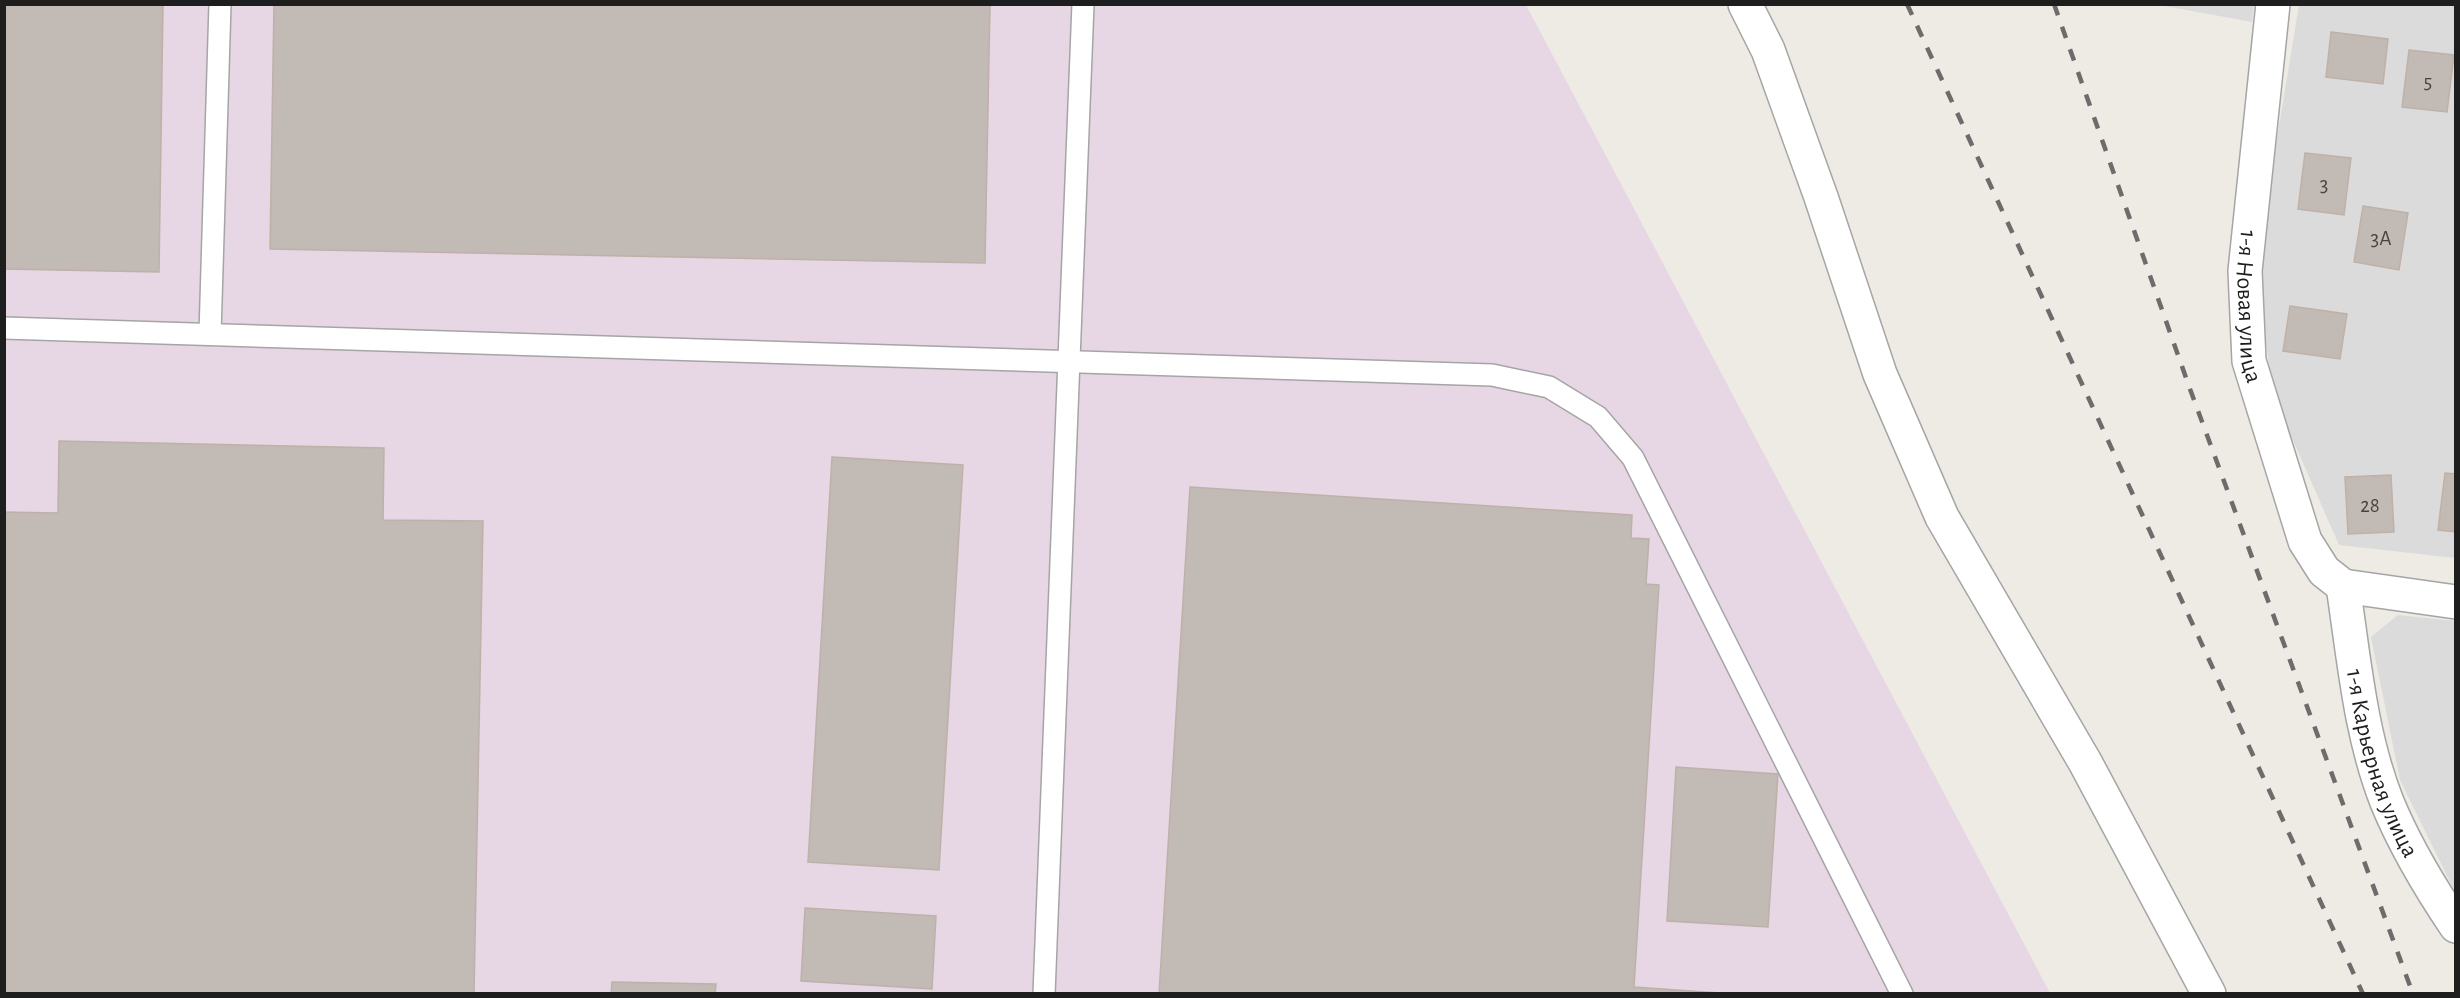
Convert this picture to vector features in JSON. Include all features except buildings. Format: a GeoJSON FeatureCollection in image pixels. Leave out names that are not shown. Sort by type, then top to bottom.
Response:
{"type":"FeatureCollection","features":[{"type":"Feature","properties":{"kind":"street"},"geometry":{"type":"LineString","coordinates":[[1745,4],[1768,51],[1821,196],[1880,374],[1942,517],[2085,762],[2209,993]]}},
{"type":"Feature","properties":{"kind":"street","name":"1-я Новая улица"},"geometry":{"type":"LineString","coordinates":[[2273,4],[2245,271],[2249,361],[2305,541],[2324,571],[2343,586]]}},
{"type":"Feature","properties":{"kind":"street"},"geometry":{"type":"LineString","coordinates":[[2343,586],[2456,602]]}},
{"type":"Feature","properties":{"kind":"street","name":"1-я Карьерная улица"},"geometry":{"type":"LineString","coordinates":[[2343,586],[2367,734],[2387,800],[2417,866],[2454,920]]}},
{"type":"Feature","properties":{"kind":"lane"},"geometry":{"type":"LineString","coordinates":[[210,334],[219,4]]}},
{"type":"Feature","properties":{"kind":"lane"},"geometry":{"type":"LineString","coordinates":[[1044,993],[1083,4]]}},
{"type":"Feature","properties":{"kind":"lane"},"geometry":{"type":"LineString","coordinates":[[4,328],[1492,375],[1549,387],[1598,417],[1633,458],[1902,993]]}},
{"type":"Feature","properties":{"kind":"shaded area"},"geometry":{"type":"Polygon","coordinates":[[[5,4],[1526,5],[2050,993],[5,994],[5,4]]]}},
{"type":"Feature","properties":{"kind":"shaded area"},"geometry":{"type":"Polygon","coordinates":[[[2159,5],[2254,5],[2252,22],[2159,5]]]}},
{"type":"Feature","properties":{"kind":"shaded area"},"geometry":{"type":"Polygon","coordinates":[[[2299,5],[2455,5],[2455,558],[2339,545],[2274,397],[2255,272],[2299,5]]]}},
{"type":"Feature","properties":{"kind":"shaded area"},"geometry":{"type":"Polygon","coordinates":[[[2398,615],[2455,621],[2455,892],[2400,780],[2371,637],[2398,615]]]}},
{"type":"Feature","properties":{"kind":"railway"},"geometry":{"type":"LineString","coordinates":[[1907,4],[2363,994]]}},
{"type":"Feature","properties":{"kind":"railway"},"geometry":{"type":"LineString","coordinates":[[2054,4],[2190,389],[2413,994]]}}]}
